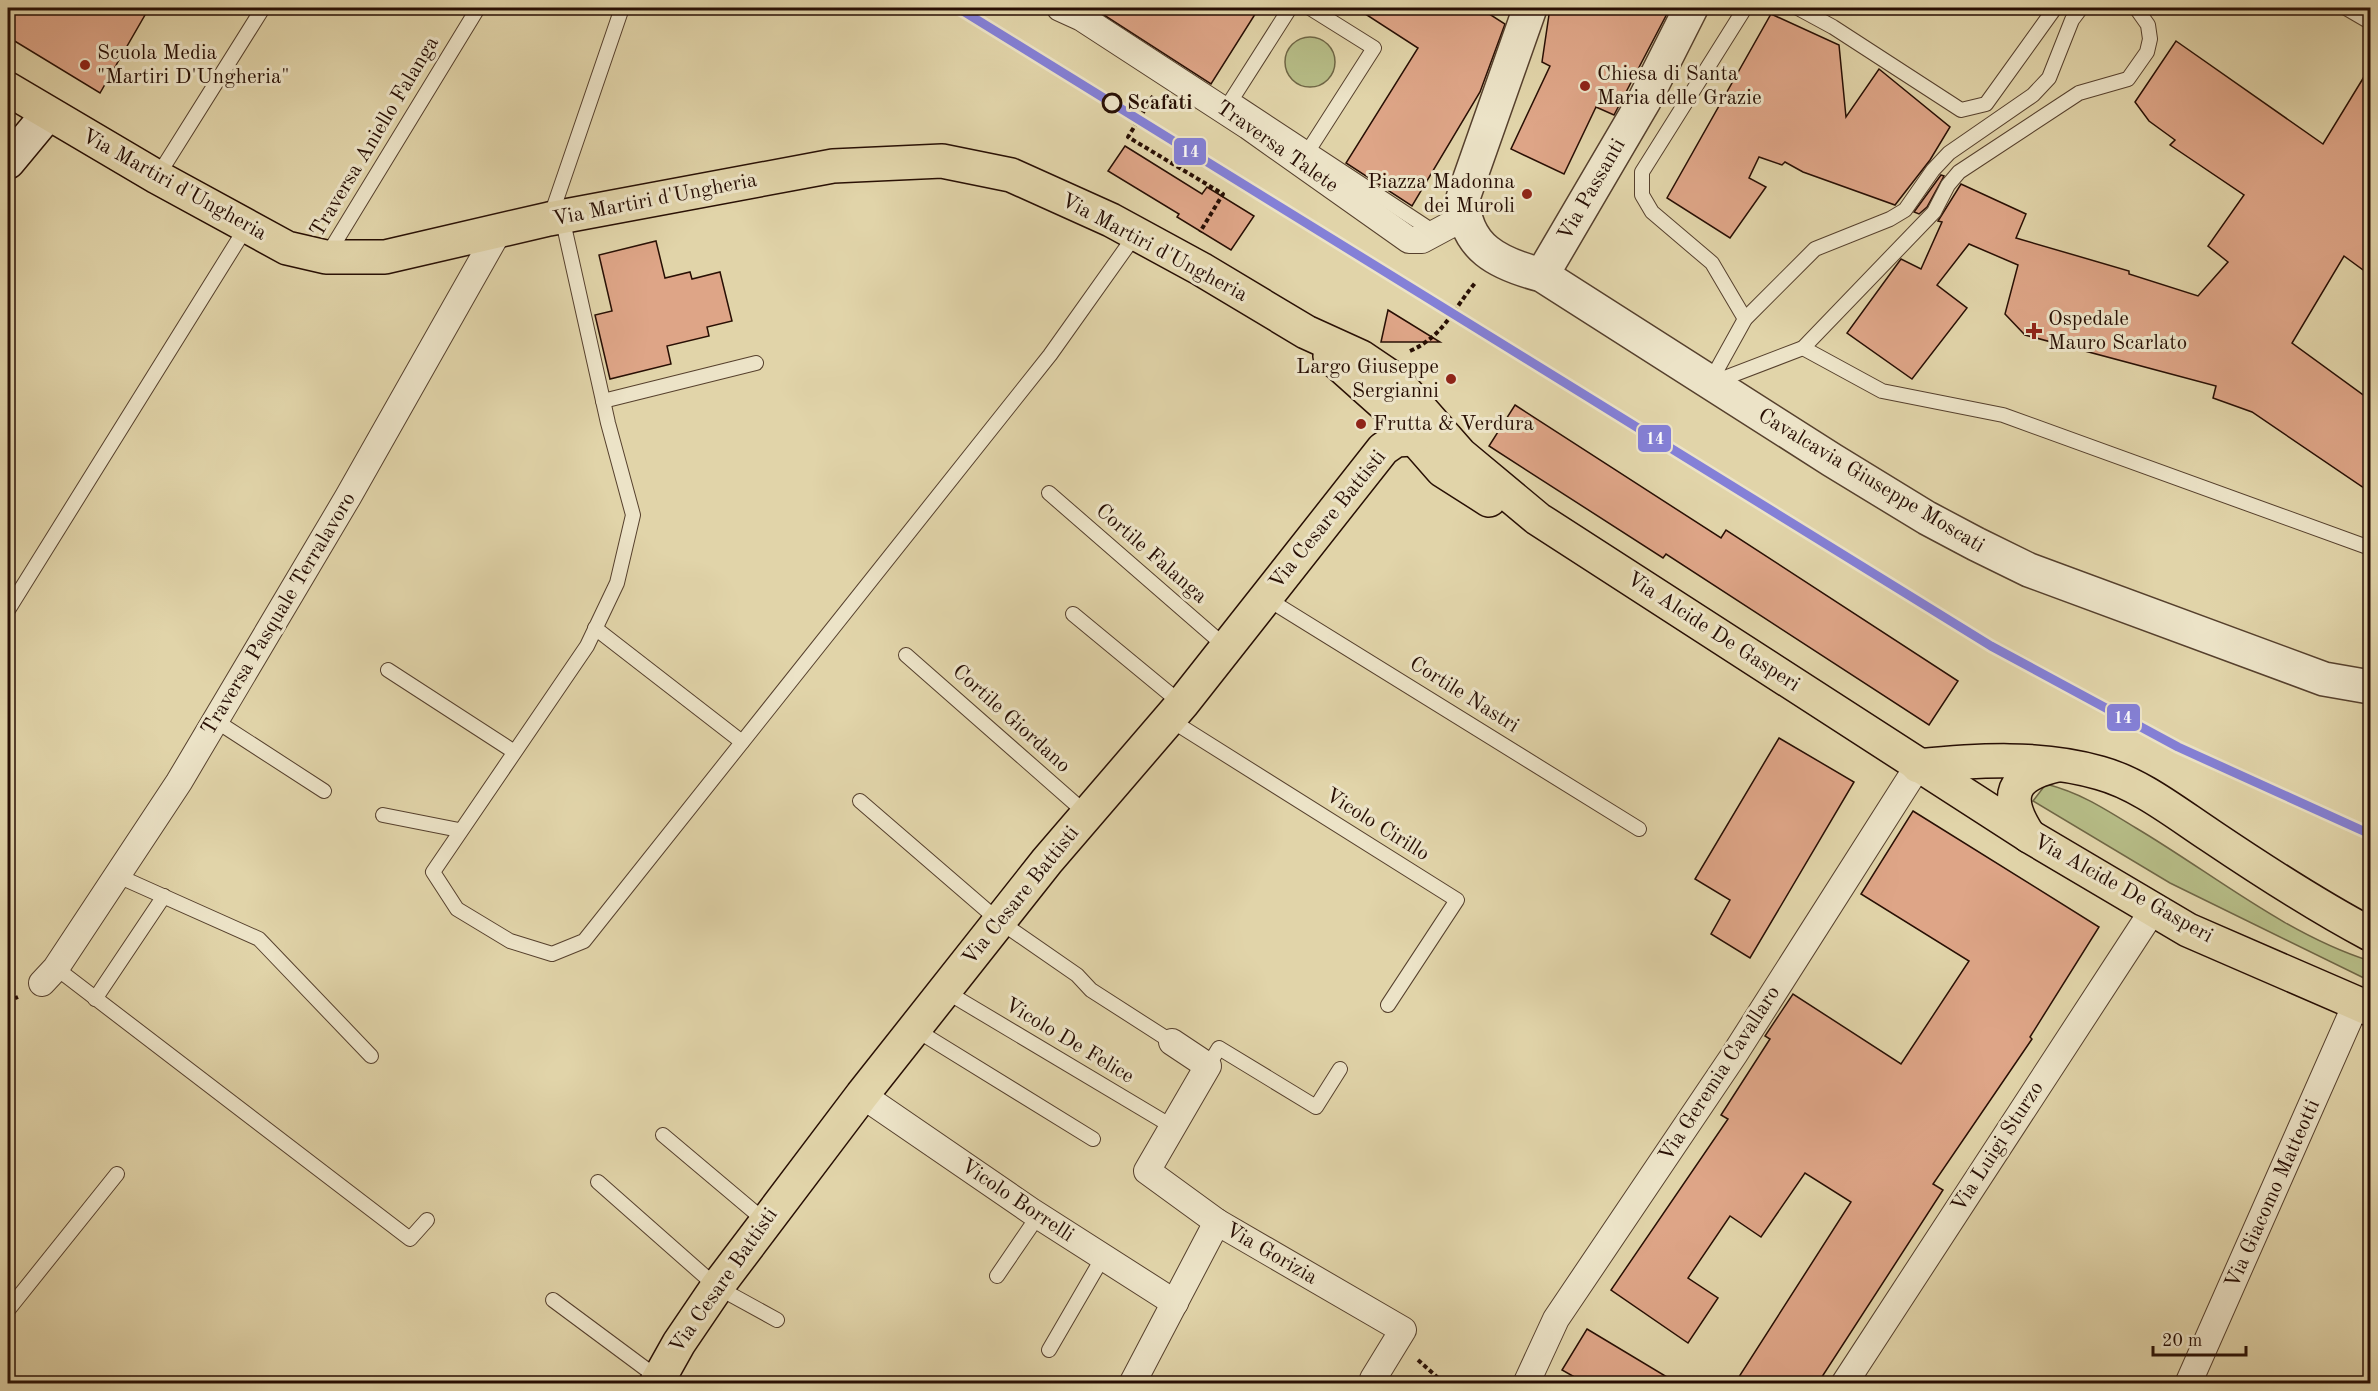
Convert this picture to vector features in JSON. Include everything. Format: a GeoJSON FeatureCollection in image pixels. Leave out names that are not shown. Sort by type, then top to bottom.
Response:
{"type":"FeatureCollection","features":[{"type":"Feature","properties":{"kind":"main road","name":"Via Martiri d'Ungheria"},"geometry":{"type":"LineString","coordinates":[[8,90],[47,115],[287,248],[326,257],[385,257],[556,218],[833,166],[942,161],[1011,175],[1136,234],[1201,269],[1306,332],[1349,350],[1385,374],[1418,405]]}},
{"type":"Feature","properties":{"kind":"main road","name":"Via Martiri d'Ungheria"},"geometry":{"type":"LineString","coordinates":[[1306,332],[1386,406],[1413,439]]}},
{"type":"Feature","properties":{"kind":"main road","name":"Via Alcide De Gasperi"},"geometry":{"type":"LineString","coordinates":[[1418,405],[1460,454],[1538,519],[1918,766],[2029,836],[2188,930],[2363,1006]]}},
{"type":"Feature","properties":{"kind":"main road","name":"Via Alcide De Gasperi"},"geometry":{"type":"LineString","coordinates":[[1413,439],[1435,463],[1460,484],[1501,506],[1538,519]]}},
{"type":"Feature","properties":{"kind":"main road","name":"Via Cesare Battisti"},"geometry":{"type":"LineString","coordinates":[[657,1381],[679,1343],[717,1287],[913,1028],[999,921],[1175,711],[1383,449],[1396,440],[1413,439]]}},
{"type":"Feature","properties":{"kind":"main road"},"geometry":{"type":"LineString","coordinates":[[1918,766],[1968,761],[2062,764],[2102,773],[2138,790],[2315,904],[2370,934]]}},
{"type":"Feature","properties":{"kind":"main road"},"geometry":{"type":"LineString","coordinates":[[2029,836],[2018,819],[2013,803],[2014,790],[2022,780],[2035,771],[2062,764]]}},
{"type":"Feature","properties":{"kind":"street","name":"Traversa Talete"},"geometry":{"type":"LineString","coordinates":[[1060,8],[1083,18],[1248,126],[1409,240],[1422,240],[1463,218]]}},
{"type":"Feature","properties":{"kind":"street"},"geometry":{"type":"LineString","coordinates":[[1463,218],[1463,198],[1469,175],[1530,8]]}},
{"type":"Feature","properties":{"kind":"street","name":"Via Passanti"},"geometry":{"type":"LineString","coordinates":[[1542,276],[1644,101],[1691,8]]}},
{"type":"Feature","properties":{"kind":"street"},"geometry":{"type":"LineString","coordinates":[[8,162],[47,115]]}},
{"type":"Feature","properties":{"kind":"street","name":"Cavalcavia Giuseppe Moscati"},"geometry":{"type":"LineString","coordinates":[[1463,218],[1473,237],[1496,258],[1519,269],[1542,276],[1709,384],[1927,518],[1976,544],[2028,570],[2324,679],[2370,687]]}},
{"type":"Feature","properties":{"kind":"street","name":"Traversa Pasquale Terralavoro"},"geometry":{"type":"LineString","coordinates":[[49,975],[118,876],[216,721],[348,497],[498,232]]}},
{"type":"Feature","properties":{"kind":"street","name":"Cavalcavia Giuseppe Moscati"},"geometry":{"type":"LineString","coordinates":[[2324,679],[2370,710]]}},
{"type":"Feature","properties":{"kind":"street","name":"Via Geremia Cavallaro"},"geometry":{"type":"LineString","coordinates":[[1526,1383],[1556,1319],[1734,1055],[1918,766]]}},
{"type":"Feature","properties":{"kind":"street"},"geometry":{"type":"LineString","coordinates":[[2315,904],[2370,914]]}},
{"type":"Feature","properties":{"kind":"street","name":"Via Luigi Sturzo"},"geometry":{"type":"LineString","coordinates":[[1844,1383],[2153,910]]}},
{"type":"Feature","properties":{"kind":"street","name":"Via Giacomo Matteotti"},"geometry":{"type":"LineString","coordinates":[[2188,1383],[2363,1006]]}},
{"type":"Feature","properties":{"kind":"street"},"geometry":{"type":"LineString","coordinates":[[1172,1042],[1208,1066],[1147,1171],[1217,1222]]}},
{"type":"Feature","properties":{"kind":"street","name":"Vicolo Borrelli"},"geometry":{"type":"LineString","coordinates":[[862,1095],[1038,1215],[1175,1303]]}},
{"type":"Feature","properties":{"kind":"street","name":"Via Gorizia"},"geometry":{"type":"LineString","coordinates":[[1132,1383],[1217,1222],[1402,1330],[1395,1342]]}},
{"type":"Feature","properties":{"kind":"street"},"geometry":{"type":"LineString","coordinates":[[1372,1378],[1395,1342]]}},
{"type":"Feature","properties":{"kind":"lane"},"geometry":{"type":"LineString","coordinates":[[157,177],[263,8]]}},
{"type":"Feature","properties":{"kind":"lane","name":"Traversa Aniello Falanga"},"geometry":{"type":"LineString","coordinates":[[326,257],[478,8]]}},
{"type":"Feature","properties":{"kind":"lane"},"geometry":{"type":"LineString","coordinates":[[622,8],[556,218],[633,515],[617,584],[587,646],[459,830],[433,872],[457,909],[510,940],[552,954],[584,941],[1050,355],[1136,234]]}},
{"type":"Feature","properties":{"kind":"lane"},"geometry":{"type":"LineString","coordinates":[[1290,8],[1232,99],[1310,148],[1434,232]]}},
{"type":"Feature","properties":{"kind":"lane"},"geometry":{"type":"LineString","coordinates":[[1310,8],[1374,48],[1310,148]]}},
{"type":"Feature","properties":{"kind":"lane"},"geometry":{"type":"LineString","coordinates":[[1745,8],[1642,172],[1642,195],[1652,212],[1713,263],[1745,319]]}},
{"type":"Feature","properties":{"kind":"lane"},"geometry":{"type":"LineString","coordinates":[[1798,8],[1833,27],[1961,110],[1986,104],[2055,8]]}},
{"type":"Feature","properties":{"kind":"lane"},"geometry":{"type":"LineString","coordinates":[[1709,384],[1745,319],[1815,249],[1890,219],[1905,210],[1933,170],[1949,153],[2033,95],[2049,78],[2072,20],[2081,8]]}},
{"type":"Feature","properties":{"kind":"lane"},"geometry":{"type":"LineString","coordinates":[[1709,384],[1803,348],[1934,212],[1948,185],[1959,172],[2079,93],[2128,79],[2147,52],[2150,39],[2148,26],[2136,8]]}},
{"type":"Feature","properties":{"kind":"lane"},"geometry":{"type":"LineString","coordinates":[[2346,8],[2370,22]]}},
{"type":"Feature","properties":{"kind":"lane"},"geometry":{"type":"LineString","coordinates":[[8,610],[247,226]]}},
{"type":"Feature","properties":{"kind":"lane"},"geometry":{"type":"LineString","coordinates":[[1803,348],[1882,391],[2003,415],[2370,548]]}},
{"type":"Feature","properties":{"kind":"lane"},"geometry":{"type":"LineString","coordinates":[[603,401],[756,363]]}},
{"type":"Feature","properties":{"kind":"lane","name":"Cortile Falanga"},"geometry":{"type":"LineString","coordinates":[[1049,493],[1226,647]]}},
{"type":"Feature","properties":{"kind":"lane","name":"Cortile Nastri"},"geometry":{"type":"LineString","coordinates":[[1266,598],[1639,829]]}},
{"type":"Feature","properties":{"kind":"lane"},"geometry":{"type":"LineString","coordinates":[[1073,614],[1175,711]]}},
{"type":"Feature","properties":{"kind":"lane"},"geometry":{"type":"LineString","coordinates":[[595,628],[742,742]]}},
{"type":"Feature","properties":{"kind":"lane","name":"Cortile Giordano"},"geometry":{"type":"LineString","coordinates":[[906,654],[1088,815]]}},
{"type":"Feature","properties":{"kind":"lane"},"geometry":{"type":"LineString","coordinates":[[388,670],[513,751]]}},
{"type":"Feature","properties":{"kind":"lane","name":"Vicolo Cirillo"},"geometry":{"type":"LineString","coordinates":[[1175,711],[1457,900],[1388,1005]]}},
{"type":"Feature","properties":{"kind":"lane"},"geometry":{"type":"LineString","coordinates":[[216,721],[324,791]]}},
{"type":"Feature","properties":{"kind":"lane"},"geometry":{"type":"LineString","coordinates":[[860,801],[999,921],[1077,975],[1091,990],[1172,1042]]}},
{"type":"Feature","properties":{"kind":"lane"},"geometry":{"type":"LineString","coordinates":[[383,815],[459,830]]}},
{"type":"Feature","properties":{"kind":"lane"},"geometry":{"type":"LineString","coordinates":[[118,876],[259,939],[370,1056]]}},
{"type":"Feature","properties":{"kind":"lane"},"geometry":{"type":"LineString","coordinates":[[95,999],[164,896]]}},
{"type":"Feature","properties":{"kind":"lane"},"geometry":{"type":"LineString","coordinates":[[49,975],[95,999],[410,1239],[427,1220]]}},
{"type":"Feature","properties":{"kind":"lane","name":"Vicolo De Felice"},"geometry":{"type":"LineString","coordinates":[[944,991],[1173,1127]]}},
{"type":"Feature","properties":{"kind":"lane"},"geometry":{"type":"LineString","coordinates":[[913,1028],[1093,1139]]}},
{"type":"Feature","properties":{"kind":"lane"},"geometry":{"type":"LineString","coordinates":[[1208,1066],[1219,1048],[1316,1107],[1340,1069]]}},
{"type":"Feature","properties":{"kind":"lane"},"geometry":{"type":"LineString","coordinates":[[663,1135],[765,1221]]}},
{"type":"Feature","properties":{"kind":"lane"},"geometry":{"type":"LineString","coordinates":[[8,1310],[117,1174]]}},
{"type":"Feature","properties":{"kind":"lane"},"geometry":{"type":"LineString","coordinates":[[598,1182],[717,1287],[777,1320]]}},
{"type":"Feature","properties":{"kind":"lane"},"geometry":{"type":"LineString","coordinates":[[997,1276],[1038,1215]]}},
{"type":"Feature","properties":{"kind":"lane"},"geometry":{"type":"LineString","coordinates":[[1049,1350],[1102,1257]]}},
{"type":"Feature","properties":{"kind":"lane"},"geometry":{"type":"LineString","coordinates":[[553,1300],[657,1381]]}},
{"type":"Feature","properties":{"kind":"path"},"geometry":{"type":"LineString","coordinates":[[1157,91],[1128,137],[1223,194],[1198,236],[1190,231]]}},
{"type":"Feature","properties":{"kind":"path"},"geometry":{"type":"LineString","coordinates":[[1385,374],[1401,356],[1425,345],[1441,332],[1464,296],[1496,258]]}},
{"type":"Feature","properties":{"kind":"path"},"geometry":{"type":"LineString","coordinates":[[1395,1342],[1445,1383]]}},
{"type":"Feature","properties":{"kind":"green space"},"geometry":{"type":"Polygon","coordinates":[[[1310,37],[1324,41],[1331,48],[1335,62],[1331,76],[1324,83],[1310,87],[1296,83],[1289,76],[1285,62],[1289,48],[1296,41],[1310,37]]]}},
{"type":"Feature","properties":{"kind":"green space"},"geometry":{"type":"Polygon","coordinates":[[[2046,784],[2082,797],[2103,808],[2308,935],[2370,961],[2370,981],[2170,883],[2033,801],[2046,784]]]}},
{"type":"Feature","properties":{"kind":"building","name":"Scuola Media \"Martiri D'Ungheria\""},"geometry":{"type":"Polygon","coordinates":[[[8,8],[149,8],[100,93],[8,37],[8,8]]]}},
{"type":"Feature","properties":{"kind":"building"},"geometry":{"type":"Polygon","coordinates":[[[1093,8],[1259,8],[1211,84],[1093,8]]]}},
{"type":"Feature","properties":{"kind":"building"},"geometry":{"type":"Polygon","coordinates":[[[1356,8],[1480,8],[1505,24],[1480,92],[1412,206],[1346,163],[1418,48],[1356,8]]]}},
{"type":"Feature","properties":{"kind":"building","name":"Chiesa di Santa Maria delle Grazie"},"geometry":{"type":"Polygon","coordinates":[[[1550,8],[1670,8],[1614,115],[1596,107],[1564,174],[1511,149],[1550,66],[1542,62],[1550,8]]]}},
{"type":"Feature","properties":{"kind":"building"},"geometry":{"type":"Polygon","coordinates":[[[1771,14],[1839,45],[1846,117],[1879,69],[1950,127],[1930,160],[1895,205],[1803,172],[1785,162],[1782,165],[1759,157],[1749,178],[1766,187],[1730,238],[1667,198],[1771,14]]]}},
{"type":"Feature","properties":{"kind":"building"},"geometry":{"type":"Polygon","coordinates":[[[2176,41],[2323,144],[2370,67],[2370,275],[2344,256],[2292,343],[2370,400],[2370,492],[2252,412],[2213,398],[2216,386],[2025,335],[2005,314],[2018,265],[1969,244],[1937,285],[1967,308],[1912,379],[1847,333],[1901,259],[1921,269],[1942,222],[1938,221],[1961,184],[2026,214],[2016,238],[2129,271],[2129,274],[2198,296],[2228,262],[2208,246],[2244,195],[2170,145],[2175,140],[2149,121],[2135,102],[2176,41]]]}},
{"type":"Feature","properties":{"kind":"building"},"geometry":{"type":"Polygon","coordinates":[[[1125,146],[1202,194],[1207,187],[1254,216],[1231,250],[1177,217],[1179,214],[1108,171],[1125,146]]]}},
{"type":"Feature","properties":{"kind":"building"},"geometry":{"type":"Polygon","coordinates":[[[1941,175],[1944,176],[1927,207],[1919,214],[1914,212],[1941,175]]]}},
{"type":"Feature","properties":{"kind":"building"},"geometry":{"type":"Polygon","coordinates":[[[656,241],[665,278],[690,272],[692,279],[720,272],[732,321],[707,327],[709,336],[667,346],[671,364],[610,379],[595,315],[612,311],[599,255],[656,241]]]}},
{"type":"Feature","properties":{"kind":"building"},"geometry":{"type":"Polygon","coordinates":[[[1388,310],[1440,342],[1381,342],[1388,310]]]}},
{"type":"Feature","properties":{"kind":"building"},"geometry":{"type":"Polygon","coordinates":[[[1515,405],[1721,538],[1726,530],[1958,681],[1929,725],[1666,554],[1663,558],[1489,446],[1515,405]]]}},
{"type":"Feature","properties":{"kind":"building"},"geometry":{"type":"Polygon","coordinates":[[[1779,738],[1854,782],[1750,958],[1711,934],[1730,900],[1695,879],[1779,738]]]}},
{"type":"Feature","properties":{"kind":"building"},"geometry":{"type":"Polygon","coordinates":[[[1913,811],[2099,927],[2030,1037],[2032,1039],[1933,1184],[1943,1190],[1818,1383],[1735,1383],[1851,1202],[1805,1173],[1761,1237],[1730,1216],[1688,1278],[1718,1298],[1688,1343],[1611,1290],[1728,1119],[1721,1115],[1770,1039],[1765,1036],[1793,994],[1901,1064],[1969,961],[1861,894],[1913,811]]]}},
{"type":"Feature","properties":{"kind":"building"},"geometry":{"type":"Polygon","coordinates":[[[1587,1329],[1677,1383],[1585,1383],[1562,1370],[1587,1329]]]}},
{"type":"Feature","properties":{"kind":"transit line","name":"14"},"geometry":{"type":"LineString","coordinates":[[958,8],[1991,646],[2178,747],[2370,834]]}},
{"type":"Feature","properties":{"kind":"place","name":"Scuola Media \"Martiri D'Ungheria\""},"geometry":{"type":"Point","coordinates":[85,65]}},
{"type":"Feature","properties":{"kind":"place","name":"Chiesa di Santa Maria delle Grazie"},"geometry":{"type":"Point","coordinates":[1585,86]}},
{"type":"Feature","properties":{"kind":"place","name":"Scafati"},"geometry":{"type":"Point","coordinates":[1112,103]}},
{"type":"Feature","properties":{"kind":"place","name":"Piazza Madonna dei Muroli"},"geometry":{"type":"Point","coordinates":[1527,194]}},
{"type":"Feature","properties":{"kind":"place","name":"Ospedale Mauro Scarlato"},"geometry":{"type":"Point","coordinates":[2034,331]}},
{"type":"Feature","properties":{"kind":"place","name":"Largo Giuseppe Sergianni"},"geometry":{"type":"Point","coordinates":[1451,379]}},
{"type":"Feature","properties":{"kind":"place","name":"Frutta & Verdura"},"geometry":{"type":"Point","coordinates":[1361,424]}}]}
